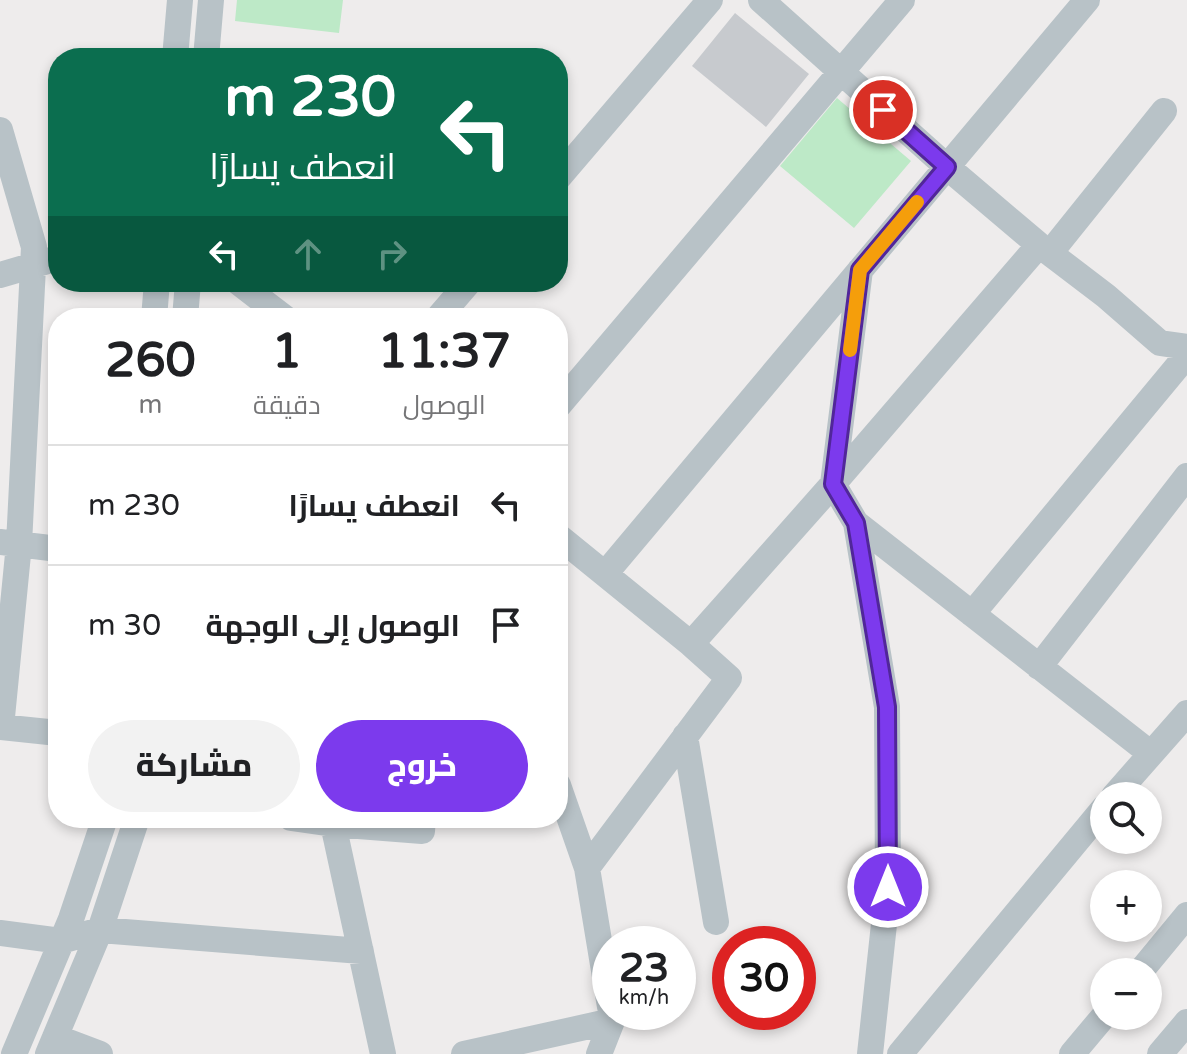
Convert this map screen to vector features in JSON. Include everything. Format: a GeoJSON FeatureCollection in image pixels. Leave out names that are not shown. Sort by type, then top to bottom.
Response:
{"type":"FeatureCollection","features":[{"type":"Feature","properties":{"kind":"street"},"geometry":{"type":"LineString","coordinates":[[176,48],[180,0]]}},
{"type":"Feature","properties":{"kind":"street"},"geometry":{"type":"LineString","coordinates":[[207,48],[211,0]]}},
{"type":"Feature","properties":{"kind":"street"},"geometry":{"type":"LineString","coordinates":[[568,166],[710,0]]}},
{"type":"Feature","properties":{"kind":"street"},"geometry":{"type":"LineString","coordinates":[[761,0],[947,167],[1160,343],[1187,347]]}},
{"type":"Feature","properties":{"kind":"street"},"geometry":{"type":"LineString","coordinates":[[568,394],[902,0]]}},
{"type":"Feature","properties":{"kind":"street"},"geometry":{"type":"LineString","coordinates":[[605,574],[1087,0]]}},
{"type":"Feature","properties":{"kind":"street"},"geometry":{"type":"LineString","coordinates":[[691,644],[1045,249],[1164,111]]}},
{"type":"Feature","properties":{"kind":"street"},"geometry":{"type":"LineString","coordinates":[[0,130],[34,247],[46,262],[9,543],[0,727],[48,732]]}},
{"type":"Feature","properties":{"kind":"street"},"geometry":{"type":"LineString","coordinates":[[0,275],[46,262]]}},
{"type":"Feature","properties":{"kind":"street"},"geometry":{"type":"LineString","coordinates":[[860,270],[833,484],[856,523],[887,707],[888,887],[870,1054]]}},
{"type":"Feature","properties":{"kind":"street"},"geometry":{"type":"LineString","coordinates":[[251,292],[272,308]]}},
{"type":"Feature","properties":{"kind":"street"},"geometry":{"type":"LineString","coordinates":[[447,308],[460,292]]}},
{"type":"Feature","properties":{"kind":"street"},"geometry":{"type":"LineString","coordinates":[[972,614],[1187,355]]}},
{"type":"Feature","properties":{"kind":"street"},"geometry":{"type":"LineString","coordinates":[[1039,667],[1187,476]]}},
{"type":"Feature","properties":{"kind":"street"},"geometry":{"type":"LineString","coordinates":[[856,523],[1150,753]]}},
{"type":"Feature","properties":{"kind":"street"},"geometry":{"type":"LineString","coordinates":[[9,543],[48,548]]}},
{"type":"Feature","properties":{"kind":"street"},"geometry":{"type":"LineString","coordinates":[[568,544],[729,678],[587,868]]}},
{"type":"Feature","properties":{"kind":"street"},"geometry":{"type":"LineString","coordinates":[[1126,782],[1187,713]]}},
{"type":"Feature","properties":{"kind":"street"},"geometry":{"type":"LineString","coordinates":[[685,736],[716,922]]}},
{"type":"Feature","properties":{"kind":"street"},"geometry":{"type":"LineString","coordinates":[[568,814],[587,868],[597,926]]}},
{"type":"Feature","properties":{"kind":"street"},"geometry":{"type":"LineString","coordinates":[[900,1054],[1090,825]]}},
{"type":"Feature","properties":{"kind":"street"},"geometry":{"type":"LineString","coordinates":[[14,1054],[71,919],[102,828]]}},
{"type":"Feature","properties":{"kind":"street"},"geometry":{"type":"LineString","coordinates":[[100,1054],[52,1045],[100,930],[134,828]]}},
{"type":"Feature","properties":{"kind":"street"},"geometry":{"type":"LineString","coordinates":[[334,828],[383,1054]]}},
{"type":"Feature","properties":{"kind":"street"},"geometry":{"type":"LineString","coordinates":[[384,828],[422,831],[422,828]]}},
{"type":"Feature","properties":{"kind":"street"},"geometry":{"type":"LineString","coordinates":[[1152,958],[1187,915]]}},
{"type":"Feature","properties":{"kind":"street"},"geometry":{"type":"LineString","coordinates":[[0,933],[61,941],[100,930],[361,951]]}},
{"type":"Feature","properties":{"kind":"street"},"geometry":{"type":"LineString","coordinates":[[464,1054],[592,1018]]}},
{"type":"Feature","properties":{"kind":"street"},"geometry":{"type":"LineString","coordinates":[[1160,1054],[1187,1022]]}},
{"type":"Feature","properties":{"kind":"street"},"geometry":{"type":"LineString","coordinates":[[599,1054],[606,1030]]}},
{"type":"Feature","properties":{"kind":"street"},"geometry":{"type":"LineString","coordinates":[[1072,1054],[1092,1030]]}},
{"type":"Feature","properties":{"kind":"green space"},"geometry":{"type":"Polygon","coordinates":[[[237,0],[343,0],[339,33],[235,21],[237,0]]]}},
{"type":"Feature","properties":{"kind":"green space"},"geometry":{"type":"Polygon","coordinates":[[[837,98],[911,161],[854,228],[780,166],[837,98]]]}},
{"type":"Feature","properties":{"kind":"building"},"geometry":{"type":"Polygon","coordinates":[[[735,13],[809,74],[766,127],[692,66],[735,13]]]}},
{"type":"Feature","properties":{"kind":"slow traffic"},"geometry":{"type":"LineString","coordinates":[[850,350],[860,270],[917,202]]}},
{"type":"Feature","properties":{"kind":"route"},"geometry":{"type":"LineString","coordinates":[[883,110],[947,167],[860,270],[833,484],[856,523],[887,707],[888,887]]}}]}
